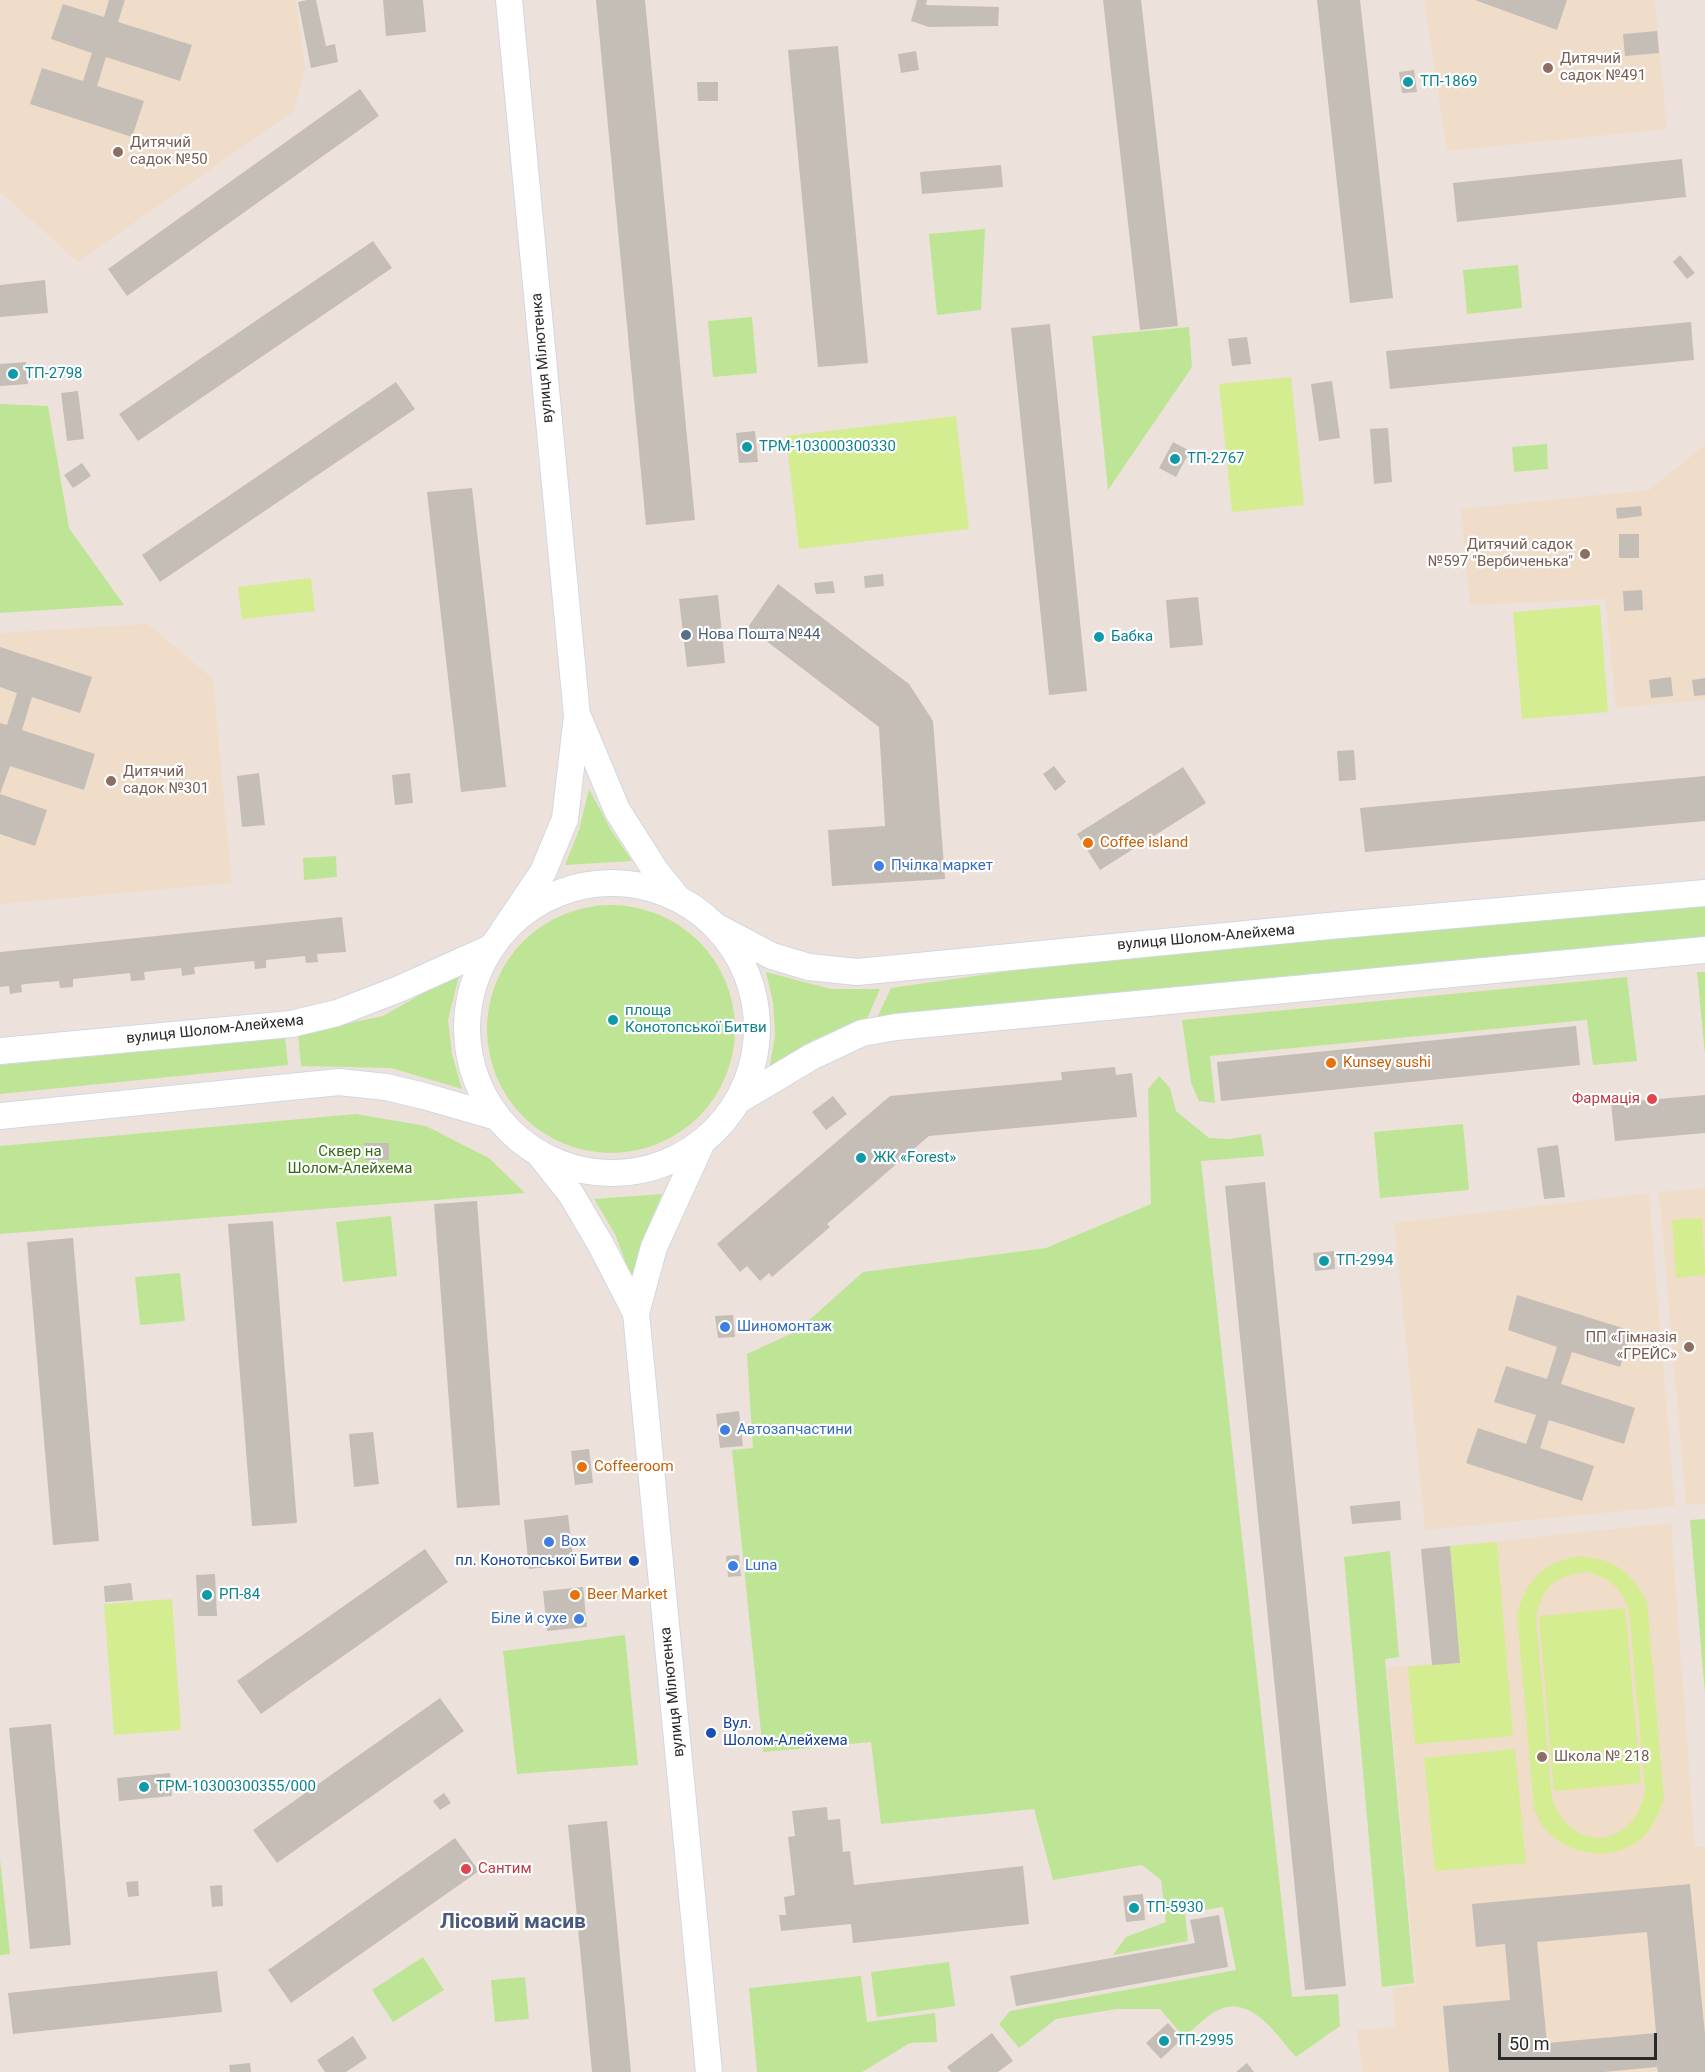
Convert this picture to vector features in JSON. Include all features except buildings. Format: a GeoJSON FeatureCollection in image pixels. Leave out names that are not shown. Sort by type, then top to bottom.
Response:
{"type":"FeatureCollection","features":[{"type":"Feature","properties":{"kind":"street","name":"вулиця Мілютенка"},"geometry":{"type":"LineString","coordinates":[[495,940],[543,872],[565,819],[578,716],[509,0]]}},
{"type":"Feature","properties":{"kind":"street","name":"вулиця Мілютенка"},"geometry":{"type":"LineString","coordinates":[[578,716],[617,810],[655,870],[676,897]]}},
{"type":"Feature","properties":{"kind":"street"},"geometry":{"type":"LineString","coordinates":[[615,882],[645,886],[676,897],[692,906],[717,927],[744,965],[757,1010],[755,1056],[739,1100],[723,1123],[702,1142],[665,1164],[622,1173],[579,1170],[539,1154],[516,1138],[497,1117],[476,1080],[466,1038],[470,995],[495,940],[525,911],[567,889],[615,882]]}},
{"type":"Feature","properties":{"kind":"street","name":"вулиця Шолом-Алейхема"},"geometry":{"type":"LineString","coordinates":[[717,927],[772,956],[809,967],[857,972],[1705,892]]}},
{"type":"Feature","properties":{"kind":"street","name":"вулиця Шолом-Алейхема"},"geometry":{"type":"LineString","coordinates":[[0,1051],[291,1024],[337,1013],[399,989],[495,940]]}},
{"type":"Feature","properties":{"kind":"street"},"geometry":{"type":"LineString","coordinates":[[739,1100],[811,1057],[862,1033],[896,1027],[1705,950]]}},
{"type":"Feature","properties":{"kind":"street"},"geometry":{"type":"LineString","coordinates":[[0,1116],[339,1082],[386,1087],[497,1117]]}},
{"type":"Feature","properties":{"kind":"street","name":"вулиця Мілютенка"},"geometry":{"type":"LineString","coordinates":[[702,1142],[654,1247],[636,1313],[709,2072]]}},
{"type":"Feature","properties":{"kind":"street","name":"вулиця Мілютенка"},"geometry":{"type":"LineString","coordinates":[[539,1154],[571,1194],[601,1245],[636,1313]]}},
{"type":"Feature","properties":{"kind":"shaded area","name":"Дитячий садок №50"},"geometry":{"type":"Polygon","coordinates":[[[0,0],[296,0],[305,69],[294,111],[78,262],[0,192],[0,0]]]}},
{"type":"Feature","properties":{"kind":"shaded area","name":"Дитячий садок №491"},"geometry":{"type":"Polygon","coordinates":[[[1424,0],[1655,0],[1667,129],[1447,151],[1424,0]]]}},
{"type":"Feature","properties":{"kind":"shaded area","name":"Дитячий садок №597 \"Вербиченька\""},"geometry":{"type":"Polygon","coordinates":[[[1705,445],[1705,700],[1616,708],[1605,599],[1470,605],[1461,509],[1649,490],[1705,445]]]}},
{"type":"Feature","properties":{"kind":"shaded area","name":"Дитячий садок №301"},"geometry":{"type":"Polygon","coordinates":[[[146,624],[213,679],[232,883],[0,904],[0,633],[146,624]]]}},
{"type":"Feature","properties":{"kind":"shaded area","name":"ПП «Гімназія «ГРЕЙС»"},"geometry":{"type":"Polygon","coordinates":[[[1705,1188],[1705,1503],[1686,1505],[1659,1192],[1705,1188]]]}},
{"type":"Feature","properties":{"kind":"shaded area"},"geometry":{"type":"Polygon","coordinates":[[[1649,1193],[1675,1506],[1425,1530],[1394,1223],[1649,1193]]]}},
{"type":"Feature","properties":{"kind":"shaded area","name":"Школа № 218"},"geometry":{"type":"Polygon","coordinates":[[[1671,1523],[1695,1847],[1705,1847],[1705,2072],[1362,2072],[1357,2030],[1395,2027],[1393,1988],[1416,1985],[1387,1667],[1460,1662],[1450,1546],[1671,1523]]]}},
{"type":"Feature","properties":{"kind":"green space"},"geometry":{"type":"Polygon","coordinates":[[[985,229],[981,310],[937,315],[929,234],[985,229]]]}},
{"type":"Feature","properties":{"kind":"green space"},"geometry":{"type":"Polygon","coordinates":[[[1518,265],[1522,308],[1467,314],[1463,270],[1518,265]]]}},
{"type":"Feature","properties":{"kind":"green space"},"geometry":{"type":"Polygon","coordinates":[[[752,317],[757,373],[713,377],[708,321],[752,317]]]}},
{"type":"Feature","properties":{"kind":"green space"},"geometry":{"type":"Polygon","coordinates":[[[1189,327],[1192,367],[1108,490],[1092,336],[1189,327]]]}},
{"type":"Feature","properties":{"kind":"green space"},"geometry":{"type":"Polygon","coordinates":[[[1291,377],[1304,505],[1232,512],[1219,384],[1291,377]]]}},
{"type":"Feature","properties":{"kind":"green space"},"geometry":{"type":"Polygon","coordinates":[[[0,404],[48,406],[69,528],[124,605],[0,613],[0,404]]]}},
{"type":"Feature","properties":{"kind":"green space"},"geometry":{"type":"Polygon","coordinates":[[[956,416],[969,529],[799,549],[786,436],[956,416]]]}},
{"type":"Feature","properties":{"kind":"green space"},"geometry":{"type":"Polygon","coordinates":[[[1547,444],[1548,469],[1514,472],[1512,447],[1547,444]]]}},
{"type":"Feature","properties":{"kind":"green space"},"geometry":{"type":"Polygon","coordinates":[[[311,578],[315,611],[242,619],[238,587],[311,578]]]}},
{"type":"Feature","properties":{"kind":"green space"},"geometry":{"type":"Polygon","coordinates":[[[1600,605],[1608,712],[1522,719],[1513,612],[1600,605]]]}},
{"type":"Feature","properties":{"kind":"green space"},"geometry":{"type":"Polygon","coordinates":[[[589,789],[611,830],[632,861],[565,865],[579,830],[589,789]]]}},
{"type":"Feature","properties":{"kind":"green space"},"geometry":{"type":"Polygon","coordinates":[[[336,856],[337,877],[304,880],[303,858],[336,856]]]}},
{"type":"Feature","properties":{"kind":"green space"},"geometry":{"type":"Polygon","coordinates":[[[1705,893],[1705,950],[876,1020],[891,988],[1318,927],[1705,893]]]}},
{"type":"Feature","properties":{"kind":"green space"},"geometry":{"type":"Polygon","coordinates":[[[599,905],[623,905],[647,910],[670,919],[699,941],[721,970],[726,981],[733,1005],[735,1029],[733,1053],[726,1077],[721,1088],[699,1117],[670,1139],[659,1144],[623,1153],[599,1153],[575,1148],[552,1139],[532,1125],[515,1108],[501,1088],[492,1065],[487,1041],[487,1017],[492,993],[501,970],[515,950],[532,933],[552,919],[575,910],[599,905]]]}},
{"type":"Feature","properties":{"kind":"green space"},"geometry":{"type":"Polygon","coordinates":[[[460,972],[448,1020],[452,1054],[462,1089],[391,1068],[301,1066],[298,1034],[383,1016],[460,972]]]}},
{"type":"Feature","properties":{"kind":"green space"},"geometry":{"type":"Polygon","coordinates":[[[766,972],[831,989],[880,989],[866,1021],[813,1040],[769,1070],[775,1036],[773,1002],[766,972]]]}},
{"type":"Feature","properties":{"kind":"green space"},"geometry":{"type":"Polygon","coordinates":[[[1697,972],[1705,972],[1705,1055],[1697,972]]]}},
{"type":"Feature","properties":{"kind":"green space"},"geometry":{"type":"Polygon","coordinates":[[[1627,977],[1637,1061],[1593,1065],[1587,1020],[1210,1056],[1215,1103],[1199,1101],[1191,1083],[1182,1020],[1627,977]]]}},
{"type":"Feature","properties":{"kind":"green space"},"geometry":{"type":"Polygon","coordinates":[[[285,1038],[288,1065],[0,1094],[0,1065],[285,1038]]]}},
{"type":"Feature","properties":{"kind":"green space"},"geometry":{"type":"Polygon","coordinates":[[[1159,1076],[1170,1088],[1176,1111],[1209,1138],[1229,1139],[1261,1134],[1264,1156],[1201,1161],[1292,1997],[1338,1994],[1340,2026],[1296,2057],[1272,2029],[1253,2012],[1230,2007],[1218,2010],[1184,2037],[1160,2009],[1117,2009],[1056,2019],[1019,2048],[999,2024],[1010,2011],[1236,1970],[1223,1907],[1185,1913],[1188,1941],[1113,1955],[1126,1937],[1166,1922],[1161,1880],[1142,1865],[1053,1880],[1034,1809],[881,1824],[871,1742],[763,1752],[732,1450],[753,1448],[747,1354],[797,1331],[863,1272],[1046,1248],[1151,1204],[1148,1089],[1159,1076]]]}},
{"type":"Feature","properties":{"kind":"green space","name":"Сквер на Шолом-Алейхема"},"geometry":{"type":"Polygon","coordinates":[[[356,1114],[426,1126],[489,1158],[525,1193],[0,1234],[0,1146],[356,1114]]]}},
{"type":"Feature","properties":{"kind":"green space"},"geometry":{"type":"Polygon","coordinates":[[[1463,1124],[1469,1190],[1380,1198],[1374,1132],[1463,1124]]]}},
{"type":"Feature","properties":{"kind":"green space"},"geometry":{"type":"Polygon","coordinates":[[[662,1194],[646,1233],[634,1285],[615,1234],[594,1199],[662,1194]]]}},
{"type":"Feature","properties":{"kind":"green space"},"geometry":{"type":"Polygon","coordinates":[[[391,1216],[397,1276],[343,1282],[336,1222],[391,1216]]]}},
{"type":"Feature","properties":{"kind":"green space"},"geometry":{"type":"Polygon","coordinates":[[[1702,1218],[1705,1275],[1676,1278],[1672,1220],[1702,1218]]]}},
{"type":"Feature","properties":{"kind":"green space"},"geometry":{"type":"Polygon","coordinates":[[[180,1273],[185,1321],[140,1325],[135,1277],[180,1273]]]}},
{"type":"Feature","properties":{"kind":"green space"},"geometry":{"type":"Polygon","coordinates":[[[1705,1519],[1705,1693],[1690,1520],[1705,1519]]]}},
{"type":"Feature","properties":{"kind":"green space"},"geometry":{"type":"Polygon","coordinates":[[[1497,1542],[1513,1736],[1415,1744],[1408,1667],[1459,1662],[1450,1546],[1497,1542]]]}},
{"type":"Feature","properties":{"kind":"green space"},"geometry":{"type":"Polygon","coordinates":[[[1390,1551],[1399,1657],[1385,1659],[1414,1983],[1382,1987],[1344,1557],[1390,1551]]]}},
{"type":"Feature","properties":{"kind":"green space"},"geometry":{"type":"Polygon","coordinates":[[[1577,1556],[1611,1563],[1634,1581],[1647,1602],[1664,1799],[1656,1819],[1644,1836],[1633,1845],[1607,1853],[1581,1851],[1556,1839],[1546,1830],[1534,1810],[1517,1614],[1531,1582],[1545,1569],[1577,1556]],[[1587,1572],[1566,1576],[1551,1585],[1538,1608],[1536,1619],[1552,1798],[1561,1816],[1573,1829],[1587,1836],[1602,1837],[1616,1833],[1629,1824],[1639,1810],[1645,1790],[1629,1611],[1619,1590],[1609,1581],[1587,1572]]]}},
{"type":"Feature","properties":{"kind":"green space"},"geometry":{"type":"Polygon","coordinates":[[[172,1599],[181,1730],[114,1735],[104,1604],[172,1599]]]}},
{"type":"Feature","properties":{"kind":"green space"},"geometry":{"type":"Polygon","coordinates":[[[1625,1608],[1641,1783],[1554,1791],[1539,1616],[1625,1608]]]}},
{"type":"Feature","properties":{"kind":"green space"},"geometry":{"type":"Polygon","coordinates":[[[625,1635],[638,1765],[517,1774],[503,1651],[625,1635]]]}},
{"type":"Feature","properties":{"kind":"green space"},"geometry":{"type":"Polygon","coordinates":[[[1515,1749],[1526,1863],[1435,1871],[1424,1758],[1515,1749]]]}},
{"type":"Feature","properties":{"kind":"green space"},"geometry":{"type":"Polygon","coordinates":[[[0,1859],[10,1954],[0,1955],[0,1859]]]}},
{"type":"Feature","properties":{"kind":"green space"},"geometry":{"type":"Polygon","coordinates":[[[423,1957],[444,1990],[393,2022],[372,1990],[423,1957]]]}},
{"type":"Feature","properties":{"kind":"green space"},"geometry":{"type":"Polygon","coordinates":[[[949,1962],[955,2006],[877,2017],[871,1972],[949,1962]]]}},
{"type":"Feature","properties":{"kind":"green space"},"geometry":{"type":"Polygon","coordinates":[[[861,1976],[867,2022],[935,2013],[937,2042],[910,2043],[862,2072],[757,2072],[749,1988],[861,1976]]]}},
{"type":"Feature","properties":{"kind":"green space"},"geometry":{"type":"Polygon","coordinates":[[[525,1977],[529,2019],[495,2022],[491,1980],[525,1977]]]}},
{"type":"Feature","properties":{"kind":"place","name":"Дитячий садок №491"},"geometry":{"type":"Point","coordinates":[1548,68]}},
{"type":"Feature","properties":{"kind":"place","name":"ТП-1869"},"geometry":{"type":"Point","coordinates":[1408,82]}},
{"type":"Feature","properties":{"kind":"place","name":"Дитячий садок №50"},"geometry":{"type":"Point","coordinates":[118,152]}},
{"type":"Feature","properties":{"kind":"place","name":"ТП-2798"},"geometry":{"type":"Point","coordinates":[13,374]}},
{"type":"Feature","properties":{"kind":"place","name":"ТРМ-103000300330"},"geometry":{"type":"Point","coordinates":[747,447]}},
{"type":"Feature","properties":{"kind":"place","name":"ТП-2767"},"geometry":{"type":"Point","coordinates":[1175,459]}},
{"type":"Feature","properties":{"kind":"place","name":"Дитячий садок №597 \"Вербиченька\""},"geometry":{"type":"Point","coordinates":[1585,554]}},
{"type":"Feature","properties":{"kind":"place","name":"Нова Пошта №44"},"geometry":{"type":"Point","coordinates":[686,635]}},
{"type":"Feature","properties":{"kind":"place","name":"Бабка"},"geometry":{"type":"Point","coordinates":[1099,637]}},
{"type":"Feature","properties":{"kind":"place","name":"Дитячий садок №301"},"geometry":{"type":"Point","coordinates":[111,781]}},
{"type":"Feature","properties":{"kind":"place","name":"Coffee island"},"geometry":{"type":"Point","coordinates":[1088,843]}},
{"type":"Feature","properties":{"kind":"place","name":"Пчілка маркет"},"geometry":{"type":"Point","coordinates":[879,866]}},
{"type":"Feature","properties":{"kind":"place","name":"площа Конотопської Битви"},"geometry":{"type":"Point","coordinates":[613,1020]}},
{"type":"Feature","properties":{"kind":"place","name":"Kunsey sushi"},"geometry":{"type":"Point","coordinates":[1331,1063]}},
{"type":"Feature","properties":{"kind":"place","name":"Фармація"},"geometry":{"type":"Point","coordinates":[1652,1099]}},
{"type":"Feature","properties":{"kind":"place","name":"ЖК «Forest»"},"geometry":{"type":"Point","coordinates":[861,1158]}},
{"type":"Feature","properties":{"kind":"place","name":"ТП-2994"},"geometry":{"type":"Point","coordinates":[1324,1261]}},
{"type":"Feature","properties":{"kind":"place","name":"Шиномонтаж"},"geometry":{"type":"Point","coordinates":[725,1327]}},
{"type":"Feature","properties":{"kind":"place","name":"ПП «Гімназія «ГРЕЙС»"},"geometry":{"type":"Point","coordinates":[1689,1347]}},
{"type":"Feature","properties":{"kind":"place","name":"Автозапчастини"},"geometry":{"type":"Point","coordinates":[725,1430]}},
{"type":"Feature","properties":{"kind":"place","name":"Coffeeroom"},"geometry":{"type":"Point","coordinates":[582,1467]}},
{"type":"Feature","properties":{"kind":"place","name":"Box"},"geometry":{"type":"Point","coordinates":[549,1542]}},
{"type":"Feature","properties":{"kind":"place","name":"пл. Конотопської Битви"},"geometry":{"type":"Point","coordinates":[634,1561]}},
{"type":"Feature","properties":{"kind":"place","name":"Luna"},"geometry":{"type":"Point","coordinates":[733,1566]}},
{"type":"Feature","properties":{"kind":"place","name":"РП-84"},"geometry":{"type":"Point","coordinates":[207,1595]}},
{"type":"Feature","properties":{"kind":"place","name":"Beer Market"},"geometry":{"type":"Point","coordinates":[575,1595]}},
{"type":"Feature","properties":{"kind":"place","name":"Біле й сухе"},"geometry":{"type":"Point","coordinates":[579,1619]}},
{"type":"Feature","properties":{"kind":"place","name":"Вул. Шолом-Алейхема"},"geometry":{"type":"Point","coordinates":[711,1733]}},
{"type":"Feature","properties":{"kind":"place","name":"Школа № 218"},"geometry":{"type":"Point","coordinates":[1542,1757]}},
{"type":"Feature","properties":{"kind":"place","name":"ТРМ-10300300355/000"},"geometry":{"type":"Point","coordinates":[144,1787]}},
{"type":"Feature","properties":{"kind":"place","name":"Сантим"},"geometry":{"type":"Point","coordinates":[466,1869]}},
{"type":"Feature","properties":{"kind":"place","name":"ТП-5930"},"geometry":{"type":"Point","coordinates":[1134,1908]}},
{"type":"Feature","properties":{"kind":"place","name":"ТП-2995"},"geometry":{"type":"Point","coordinates":[1164,2041]}},
{"type":"Feature","properties":{"kind":"district","name":"Лісовий масив"},"geometry":{"type":"Point","coordinates":[513,1923]}}]}
